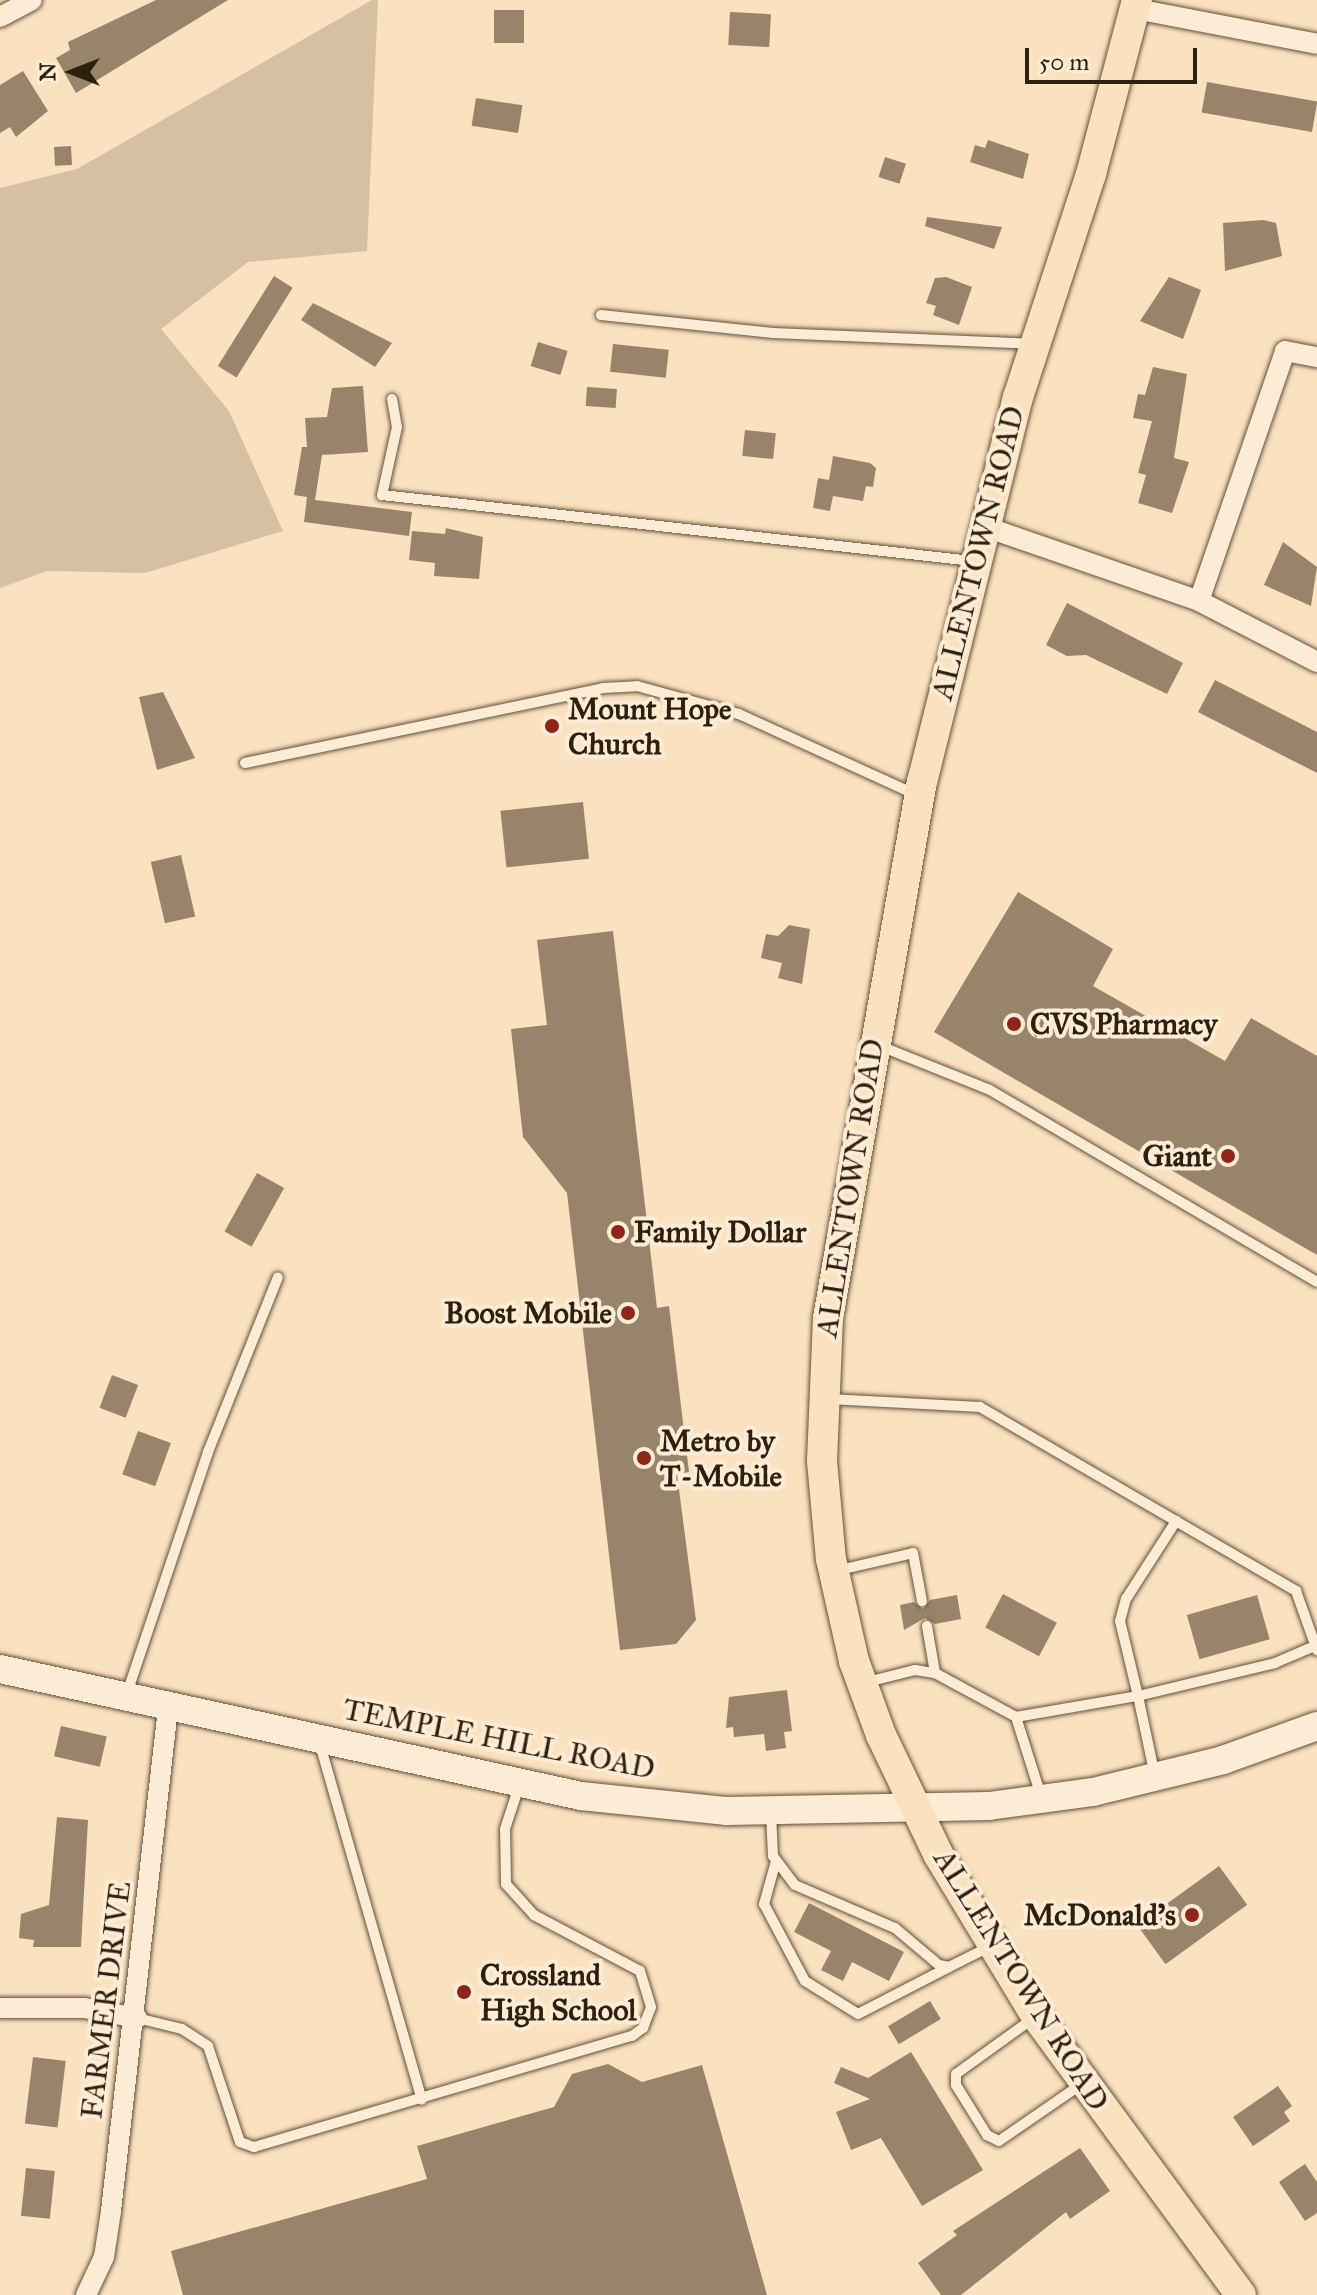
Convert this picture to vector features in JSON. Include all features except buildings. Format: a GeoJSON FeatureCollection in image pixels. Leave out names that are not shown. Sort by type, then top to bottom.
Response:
{"type":"FeatureCollection","features":[{"type":"Feature","properties":{"kind":"main road","name":"ALLENTOWN ROAD"},"geometry":{"type":"LineString","coordinates":[[1137,4],[1091,174],[1034,345],[983,526],[919,795],[873,1043],[828,1318],[823,1399],[825,1515],[833,1571],[861,1683],[917,1809],[991,1946],[1036,2016],[1241,2295]]}},
{"type":"Feature","properties":{"kind":"main road","name":"TEMPLE HILL ROAD"},"geometry":{"type":"LineString","coordinates":[[0,1669],[520,1783],[646,1804],[771,1812],[917,1809],[1042,1799],[1156,1778],[1317,1726]]}},
{"type":"Feature","properties":{"kind":"street"},"geometry":{"type":"LineString","coordinates":[[0,17],[32,0]]}},
{"type":"Feature","properties":{"kind":"street"},"geometry":{"type":"LineString","coordinates":[[1137,4],[1317,44]]}},
{"type":"Feature","properties":{"kind":"street"},"geometry":{"type":"LineString","coordinates":[[1199,601],[1285,351],[1317,357]]}},
{"type":"Feature","properties":{"kind":"street"},"geometry":{"type":"LineString","coordinates":[[983,526],[1199,601],[1317,662]]}},
{"type":"Feature","properties":{"kind":"street","name":"FARMER DRIVE"},"geometry":{"type":"LineString","coordinates":[[86,2295],[104,2257],[137,2018],[168,1708]]}},
{"type":"Feature","properties":{"kind":"street"},"geometry":{"type":"LineString","coordinates":[[0,2008],[84,2008],[137,2018]]}},
{"type":"Feature","properties":{"kind":"lane"},"geometry":{"type":"LineString","coordinates":[[601,315],[773,333],[1034,345]]}},
{"type":"Feature","properties":{"kind":"lane"},"geometry":{"type":"LineString","coordinates":[[392,399],[397,427],[382,495],[974,562]]}},
{"type":"Feature","properties":{"kind":"lane"},"geometry":{"type":"LineString","coordinates":[[245,763],[603,688],[637,686],[739,714],[919,795]]}},
{"type":"Feature","properties":{"kind":"lane"},"geometry":{"type":"LineString","coordinates":[[873,1043],[990,1090],[1317,1282]]}},
{"type":"Feature","properties":{"kind":"lane"},"geometry":{"type":"LineString","coordinates":[[125,1698],[208,1452],[278,1277]]}},
{"type":"Feature","properties":{"kind":"lane"},"geometry":{"type":"LineString","coordinates":[[823,1399],[980,1407],[1296,1591],[1317,1647],[1275,1663],[1138,1696],[1016,1717],[935,1673],[915,1670],[861,1683]]}},
{"type":"Feature","properties":{"kind":"lane"},"geometry":{"type":"LineString","coordinates":[[1156,1778],[1120,1621],[1126,1599],[1176,1521]]}},
{"type":"Feature","properties":{"kind":"lane"},"geometry":{"type":"LineString","coordinates":[[833,1571],[913,1553],[922,1601]]}},
{"type":"Feature","properties":{"kind":"lane"},"geometry":{"type":"LineString","coordinates":[[927,1626],[935,1673]]}},
{"type":"Feature","properties":{"kind":"lane"},"geometry":{"type":"LineString","coordinates":[[1016,1717],[1042,1799]]}},
{"type":"Feature","properties":{"kind":"lane"},"geometry":{"type":"LineString","coordinates":[[319,1739],[422,2100]]}},
{"type":"Feature","properties":{"kind":"lane"},"geometry":{"type":"LineString","coordinates":[[137,2018],[182,2029],[208,2046],[240,2142],[254,2147],[620,2041],[643,2028],[649,2017],[651,1991],[640,1971],[534,1915],[512,1895],[503,1847],[520,1783]]}},
{"type":"Feature","properties":{"kind":"lane"},"geometry":{"type":"LineString","coordinates":[[771,1812],[776,1861],[764,1904],[805,1981],[858,2014],[991,1946]]}},
{"type":"Feature","properties":{"kind":"lane"},"geometry":{"type":"LineString","coordinates":[[776,1861],[795,1885],[895,1928],[949,1967]]}},
{"type":"Feature","properties":{"kind":"lane"},"geometry":{"type":"LineString","coordinates":[[1036,2016],[956,2074],[956,2085],[987,2135],[999,2141],[1083,2083]]}},
{"type":"Feature","properties":{"kind":"shaded area"},"geometry":{"type":"Polygon","coordinates":[[[372,0],[378,0],[367,251],[248,262],[161,329],[229,411],[283,531],[145,573],[47,571],[0,588],[0,188],[77,169],[372,0]]]}},
{"type":"Feature","properties":{"kind":"place","name":"Mount Hope Church"},"geometry":{"type":"Point","coordinates":[552,726]}},
{"type":"Feature","properties":{"kind":"place","name":"CVS Pharmacy"},"geometry":{"type":"Point","coordinates":[1014,1024]}},
{"type":"Feature","properties":{"kind":"place","name":"Giant"},"geometry":{"type":"Point","coordinates":[1228,1156]}},
{"type":"Feature","properties":{"kind":"place","name":"Family Dollar"},"geometry":{"type":"Point","coordinates":[618,1232]}},
{"type":"Feature","properties":{"kind":"place","name":"Boost Mobile"},"geometry":{"type":"Point","coordinates":[628,1313]}},
{"type":"Feature","properties":{"kind":"place","name":"Metro by T-Mobile"},"geometry":{"type":"Point","coordinates":[644,1458]}},
{"type":"Feature","properties":{"kind":"place","name":"McDonald's"},"geometry":{"type":"Point","coordinates":[1192,1915]}},
{"type":"Feature","properties":{"kind":"place","name":"Crossland High School"},"geometry":{"type":"Point","coordinates":[464,1992]}}]}
